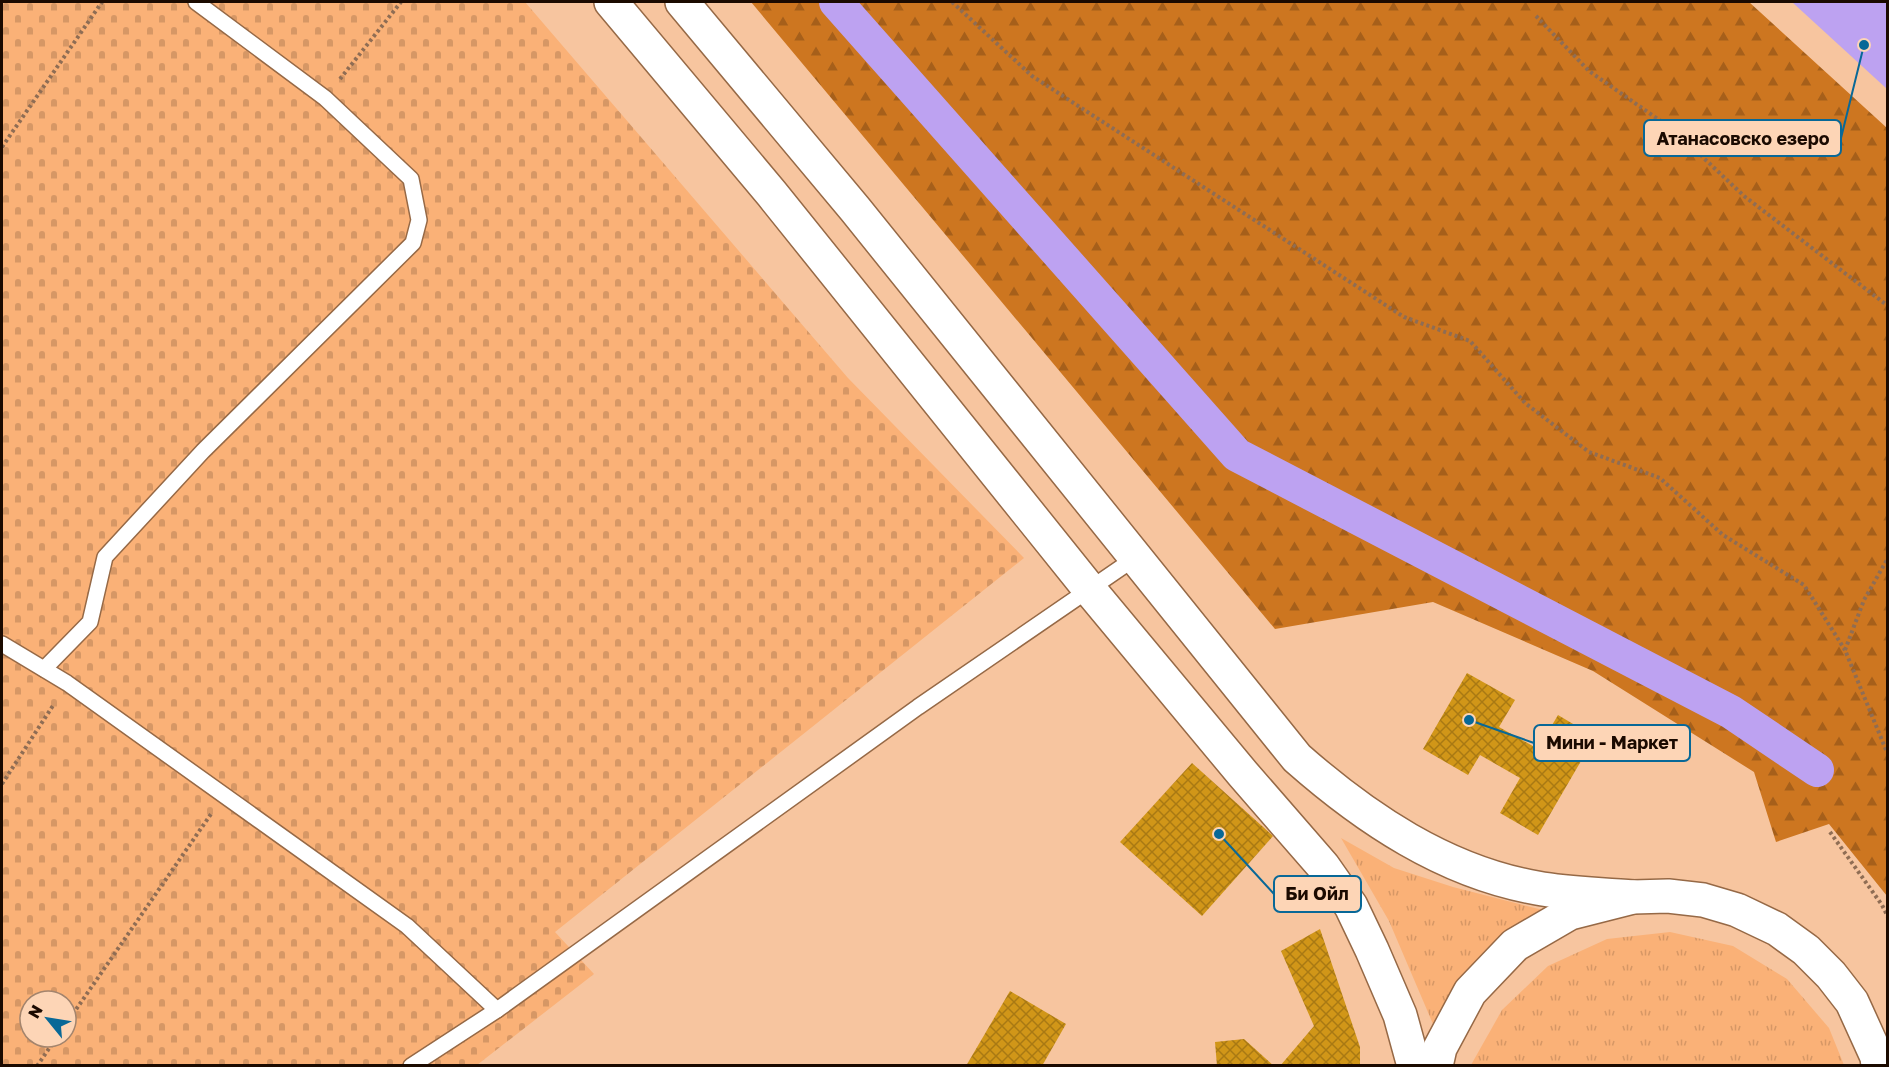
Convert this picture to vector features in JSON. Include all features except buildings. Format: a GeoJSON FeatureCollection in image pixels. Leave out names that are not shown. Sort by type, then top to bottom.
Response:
{"type":"FeatureCollection","features":[{"type":"Feature","properties":{"kind":"main road"},"geometry":{"type":"LineString","coordinates":[[611,2],[772,194],[1090,590],[1323,866],[1351,906],[1372,950],[1400,1015],[1414,1065]]}},
{"type":"Feature","properties":{"kind":"main road"},"geometry":{"type":"LineString","coordinates":[[682,2],[855,209],[1297,758],[1331,788],[1370,816],[1423,849],[1476,872],[1536,888],[1633,897],[1668,896],[1703,900],[1737,910],[1778,929],[1806,950],[1831,975],[1852,1002],[1877,1057],[1878,1065]]}},
{"type":"Feature","properties":{"kind":"main road"},"geometry":{"type":"LineString","coordinates":[[1436,1065],[1440,1048],[1470,992],[1515,945],[1570,913],[1633,897]]}},
{"type":"Feature","properties":{"kind":"lane"},"geometry":{"type":"LineString","coordinates":[[44,669],[90,622],[105,557],[203,451],[413,243],[419,220],[411,179],[325,98],[196,2]]}},
{"type":"Feature","properties":{"kind":"lane"},"geometry":{"type":"LineString","coordinates":[[411,1065],[496,1010],[918,707],[1135,558]]}},
{"type":"Feature","properties":{"kind":"lane"},"geometry":{"type":"LineString","coordinates":[[2,644],[67,683],[407,926],[496,1010]]}},
{"type":"Feature","properties":{"kind":"path"},"geometry":{"type":"LineString","coordinates":[[2,147],[102,2]]}},
{"type":"Feature","properties":{"kind":"path"},"geometry":{"type":"LineString","coordinates":[[325,98],[401,2]]}},
{"type":"Feature","properties":{"kind":"path"},"geometry":{"type":"LineString","coordinates":[[952,2],[1032,76],[1404,317],[1470,341],[1525,403],[1589,452],[1660,478],[1723,534],[1804,585],[1845,650],[1886,750]]}},
{"type":"Feature","properties":{"kind":"path"},"geometry":{"type":"LineString","coordinates":[[1536,16],[1589,70],[1675,131],[1744,196],[1887,306]]}},
{"type":"Feature","properties":{"kind":"path"},"geometry":{"type":"LineString","coordinates":[[1845,650],[1864,600],[1887,558]]}},
{"type":"Feature","properties":{"kind":"path"},"geometry":{"type":"LineString","coordinates":[[2,784],[67,683]]}},
{"type":"Feature","properties":{"kind":"path"},"geometry":{"type":"LineString","coordinates":[[78,1006],[223,796]]}},
{"type":"Feature","properties":{"kind":"path"},"geometry":{"type":"LineString","coordinates":[[1830,832],[1882,905],[1887,917]]}},
{"type":"Feature","properties":{"kind":"path"},"geometry":{"type":"LineString","coordinates":[[37,1065],[48,1049]]}},
{"type":"Feature","properties":{"kind":"green space"},"geometry":{"type":"Polygon","coordinates":[[[2,2],[525,2],[848,378],[1024,558],[555,932],[594,974],[477,1065],[2,1066],[2,2]]]}},
{"type":"Feature","properties":{"kind":"green space"},"geometry":{"type":"Polygon","coordinates":[[[751,2],[1749,2],[1887,128],[1887,896],[1829,824],[1776,842],[1754,772],[1593,671],[1433,602],[1275,629],[751,2]]]}},
{"type":"Feature","properties":{"kind":"green space"},"geometry":{"type":"Polygon","coordinates":[[[1341,838],[1394,868],[1453,887],[1547,911],[1436,1031],[1389,921],[1341,838]]]}},
{"type":"Feature","properties":{"kind":"green space"},"geometry":{"type":"Polygon","coordinates":[[[1670,932],[1733,946],[1787,979],[1829,1028],[1844,1065],[1471,1065],[1502,1010],[1548,966],[1607,939],[1670,932]]]}},
{"type":"Feature","properties":{"kind":"shaded area"},"geometry":{"type":"Polygon","coordinates":[[[1792,2],[1887,2],[1887,89],[1792,2]]]}},
{"type":"Feature","properties":{"kind":"waterway"},"geometry":{"type":"LineString","coordinates":[[836,2],[1237,455],[1731,712],[1817,770]]}},
{"type":"Feature","properties":{"kind":"place","name":"Атанасовско езеро"},"geometry":{"type":"Point","coordinates":[1864,45]}},
{"type":"Feature","properties":{"kind":"place","name":"Мини - Маркет"},"geometry":{"type":"Point","coordinates":[1469,720]}},
{"type":"Feature","properties":{"kind":"place","name":"Би Ойл"},"geometry":{"type":"Point","coordinates":[1219,834]}}]}
